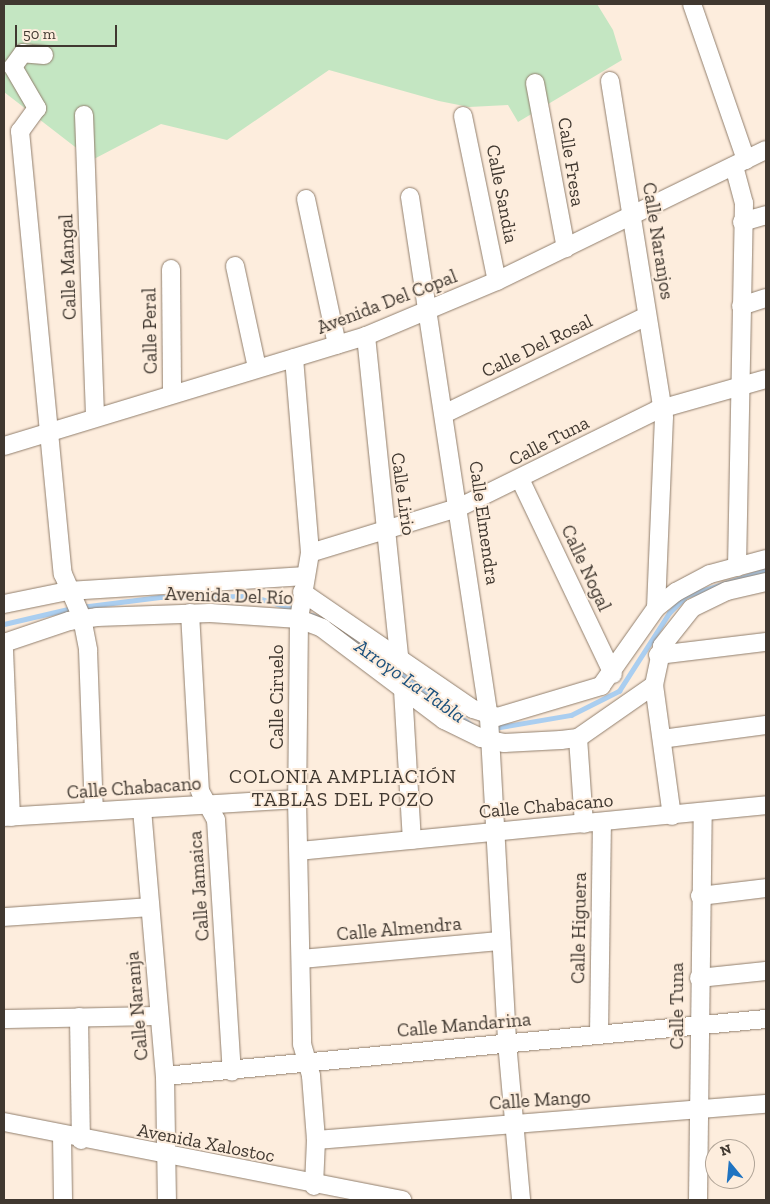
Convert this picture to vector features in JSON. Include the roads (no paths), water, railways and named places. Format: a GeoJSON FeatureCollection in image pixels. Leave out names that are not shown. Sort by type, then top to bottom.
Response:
{"type":"FeatureCollection","features":[{"type":"Feature","properties":{"kind":"street"},"geometry":{"type":"LineString","coordinates":[[692,4],[740,163],[743,190],[741,306],[743,386],[737,567]]}},
{"type":"Feature","properties":{"kind":"street"},"geometry":{"type":"LineString","coordinates":[[44,55],[22,53],[13,62],[15,74],[37,108],[20,131],[49,433],[76,605],[94,811]]}},
{"type":"Feature","properties":{"kind":"street","name":"Calle Naranjos"},"geometry":{"type":"LineString","coordinates":[[610,81],[663,408]]}},
{"type":"Feature","properties":{"kind":"street","name":"Calle Fresa"},"geometry":{"type":"LineString","coordinates":[[535,83],[566,248]]}},
{"type":"Feature","properties":{"kind":"street","name":"Calle Mangal"},"geometry":{"type":"LineString","coordinates":[[84,115],[95,417]]}},
{"type":"Feature","properties":{"kind":"street","name":"Calle Sandia"},"geometry":{"type":"LineString","coordinates":[[463,116],[497,281]]}},
{"type":"Feature","properties":{"kind":"street","name":"Avenida Del Copal"},"geometry":{"type":"LineString","coordinates":[[4,446],[172,392],[338,345],[428,312],[566,248],[766,150]]}},
{"type":"Feature","properties":{"kind":"street"},"geometry":{"type":"LineString","coordinates":[[410,196],[428,312]]}},
{"type":"Feature","properties":{"kind":"street"},"geometry":{"type":"LineString","coordinates":[[306,199],[338,345]]}},
{"type":"Feature","properties":{"kind":"street"},"geometry":{"type":"LineString","coordinates":[[742,222],[766,215]]}},
{"type":"Feature","properties":{"kind":"street"},"geometry":{"type":"LineString","coordinates":[[235,266],[257,368]]}},
{"type":"Feature","properties":{"kind":"street","name":"Calle Peral"},"geometry":{"type":"LineString","coordinates":[[170,269],[172,392]]}},
{"type":"Feature","properties":{"kind":"street"},"geometry":{"type":"LineString","coordinates":[[741,306],[766,298]]}},
{"type":"Feature","properties":{"kind":"street","name":"Calle Elmendra"},"geometry":{"type":"LineString","coordinates":[[428,312],[460,507],[491,738]]}},
{"type":"Feature","properties":{"kind":"street","name":"Calle Del Rosal"},"geometry":{"type":"LineString","coordinates":[[446,413],[647,316]]}},
{"type":"Feature","properties":{"kind":"street","name":"Calle Lirio"},"geometry":{"type":"LineString","coordinates":[[366,336],[377,481],[388,532],[399,658]]}},
{"type":"Feature","properties":{"kind":"street","name":"Calle Ciruelo"},"geometry":{"type":"LineString","coordinates":[[294,358],[310,553],[301,601],[297,799],[302,959],[306,1061],[322,1191]]}},
{"type":"Feature","properties":{"kind":"street","name":"Calle Tuna"},"geometry":{"type":"LineString","coordinates":[[310,553],[388,532],[460,507],[520,480],[663,408],[766,379]]}},
{"type":"Feature","properties":{"kind":"street"},"geometry":{"type":"LineString","coordinates":[[656,608],[663,408]]}},
{"type":"Feature","properties":{"kind":"street","name":"Calle Nogal"},"geometry":{"type":"LineString","coordinates":[[520,480],[613,674]]}},
{"type":"Feature","properties":{"kind":"street"},"geometry":{"type":"LineString","coordinates":[[489,717],[505,716],[591,690],[613,674],[621,653],[656,608],[696,580],[766,559]]}},
{"type":"Feature","properties":{"kind":"street"},"geometry":{"type":"LineString","coordinates":[[672,816],[654,684],[658,655],[692,608],[727,591],[766,582]]}},
{"type":"Feature","properties":{"kind":"street","name":"Avenida Del Río"},"geometry":{"type":"LineString","coordinates":[[4,642],[76,605],[190,614],[301,601]]}},
{"type":"Feature","properties":{"kind":"street","name":"Avenida Del Río"},"geometry":{"type":"LineString","coordinates":[[301,601],[322,628],[444,720],[491,738],[578,738]]}},
{"type":"Feature","properties":{"kind":"street","name":"Avenida Del Río"},"geometry":{"type":"LineString","coordinates":[[4,604],[76,605],[301,601],[399,658],[489,717]]}},
{"type":"Feature","properties":{"kind":"street","name":"Calle Jamaica"},"geometry":{"type":"LineString","coordinates":[[190,614],[200,791],[216,820],[232,1071]]}},
{"type":"Feature","properties":{"kind":"street"},"geometry":{"type":"LineString","coordinates":[[658,655],[766,642]]}},
{"type":"Feature","properties":{"kind":"street"},"geometry":{"type":"LineString","coordinates":[[4,650],[7,817]]}},
{"type":"Feature","properties":{"kind":"street"},"geometry":{"type":"LineString","coordinates":[[584,824],[578,738],[654,684]]}},
{"type":"Feature","properties":{"kind":"street"},"geometry":{"type":"LineString","coordinates":[[403,690],[412,840]]}},
{"type":"Feature","properties":{"kind":"street"},"geometry":{"type":"LineString","coordinates":[[662,739],[766,725]]}},
{"type":"Feature","properties":{"kind":"street"},"geometry":{"type":"LineString","coordinates":[[491,738],[498,832],[501,941],[507,1042],[521,1200]]}},
{"type":"Feature","properties":{"kind":"street","name":"Calle Chabacano"},"geometry":{"type":"LineString","coordinates":[[7,817],[297,799]]}},
{"type":"Feature","properties":{"kind":"street","name":"Calle Chabacano"},"geometry":{"type":"LineString","coordinates":[[299,851],[602,823],[766,805]]}},
{"type":"Feature","properties":{"kind":"street","name":"Calle Naranja"},"geometry":{"type":"LineString","coordinates":[[142,809],[165,1076],[169,1157],[167,1200]]}},
{"type":"Feature","properties":{"kind":"street","name":"Calle Tuna"},"geometry":{"type":"LineString","coordinates":[[698,1200],[698,1026],[703,813]]}},
{"type":"Feature","properties":{"kind":"street","name":"Calle Higuera"},"geometry":{"type":"LineString","coordinates":[[599,1034],[602,823]]}},
{"type":"Feature","properties":{"kind":"street"},"geometry":{"type":"LineString","coordinates":[[700,896],[766,888]]}},
{"type":"Feature","properties":{"kind":"street"},"geometry":{"type":"LineString","coordinates":[[4,917],[150,907]]}},
{"type":"Feature","properties":{"kind":"street","name":"Calle Almendra"},"geometry":{"type":"LineString","coordinates":[[302,959],[501,941]]}},
{"type":"Feature","properties":{"kind":"street"},"geometry":{"type":"LineString","coordinates":[[699,978],[766,971]]}},
{"type":"Feature","properties":{"kind":"street"},"geometry":{"type":"LineString","coordinates":[[4,1019],[159,1016]]}},
{"type":"Feature","properties":{"kind":"street"},"geometry":{"type":"LineString","coordinates":[[79,1017],[81,1140]]}},
{"type":"Feature","properties":{"kind":"street","name":"Calle Mandarina"},"geometry":{"type":"LineString","coordinates":[[165,1076],[232,1071],[306,1061],[766,1019]]}},
{"type":"Feature","properties":{"kind":"street","name":"Calle Mango"},"geometry":{"type":"LineString","coordinates":[[316,1140],[515,1123],[698,1111],[766,1104]]}},
{"type":"Feature","properties":{"kind":"street","name":"Avenida Xalostoc"},"geometry":{"type":"LineString","coordinates":[[4,1122],[322,1191],[402,1200]]}},
{"type":"Feature","properties":{"kind":"street"},"geometry":{"type":"LineString","coordinates":[[62,1135],[63,1200]]}},
{"type":"Feature","properties":{"kind":"waterway","name":"Arroyo La Tabla"},"geometry":{"type":"LineString","coordinates":[[494,728],[571,715],[619,691],[669,613],[686,596],[766,570]]}},
{"type":"Feature","properties":{"kind":"waterway","name":"Arroyo La Tabla"},"geometry":{"type":"LineString","coordinates":[[81,607],[159,597],[252,596],[297,610]]}},
{"type":"Feature","properties":{"kind":"waterway","name":"Arroyo La Tabla"},"geometry":{"type":"LineString","coordinates":[[4,624],[73,608]]}},
{"type":"Feature","properties":{"kind":"waterway","name":"Arroyo La Tabla"},"geometry":{"type":"LineString","coordinates":[[312,615],[328,622]]}},
{"type":"Feature","properties":{"kind":"waterway","name":"Arroyo La Tabla"},"geometry":{"type":"LineString","coordinates":[[334,626],[472,725]]}},
{"type":"Feature","properties":{"kind":"district","name":"COLONIA AMPLIACIÓN TABLAS DEL POZO"},"geometry":{"type":"Point","coordinates":[343,788]}}]}
